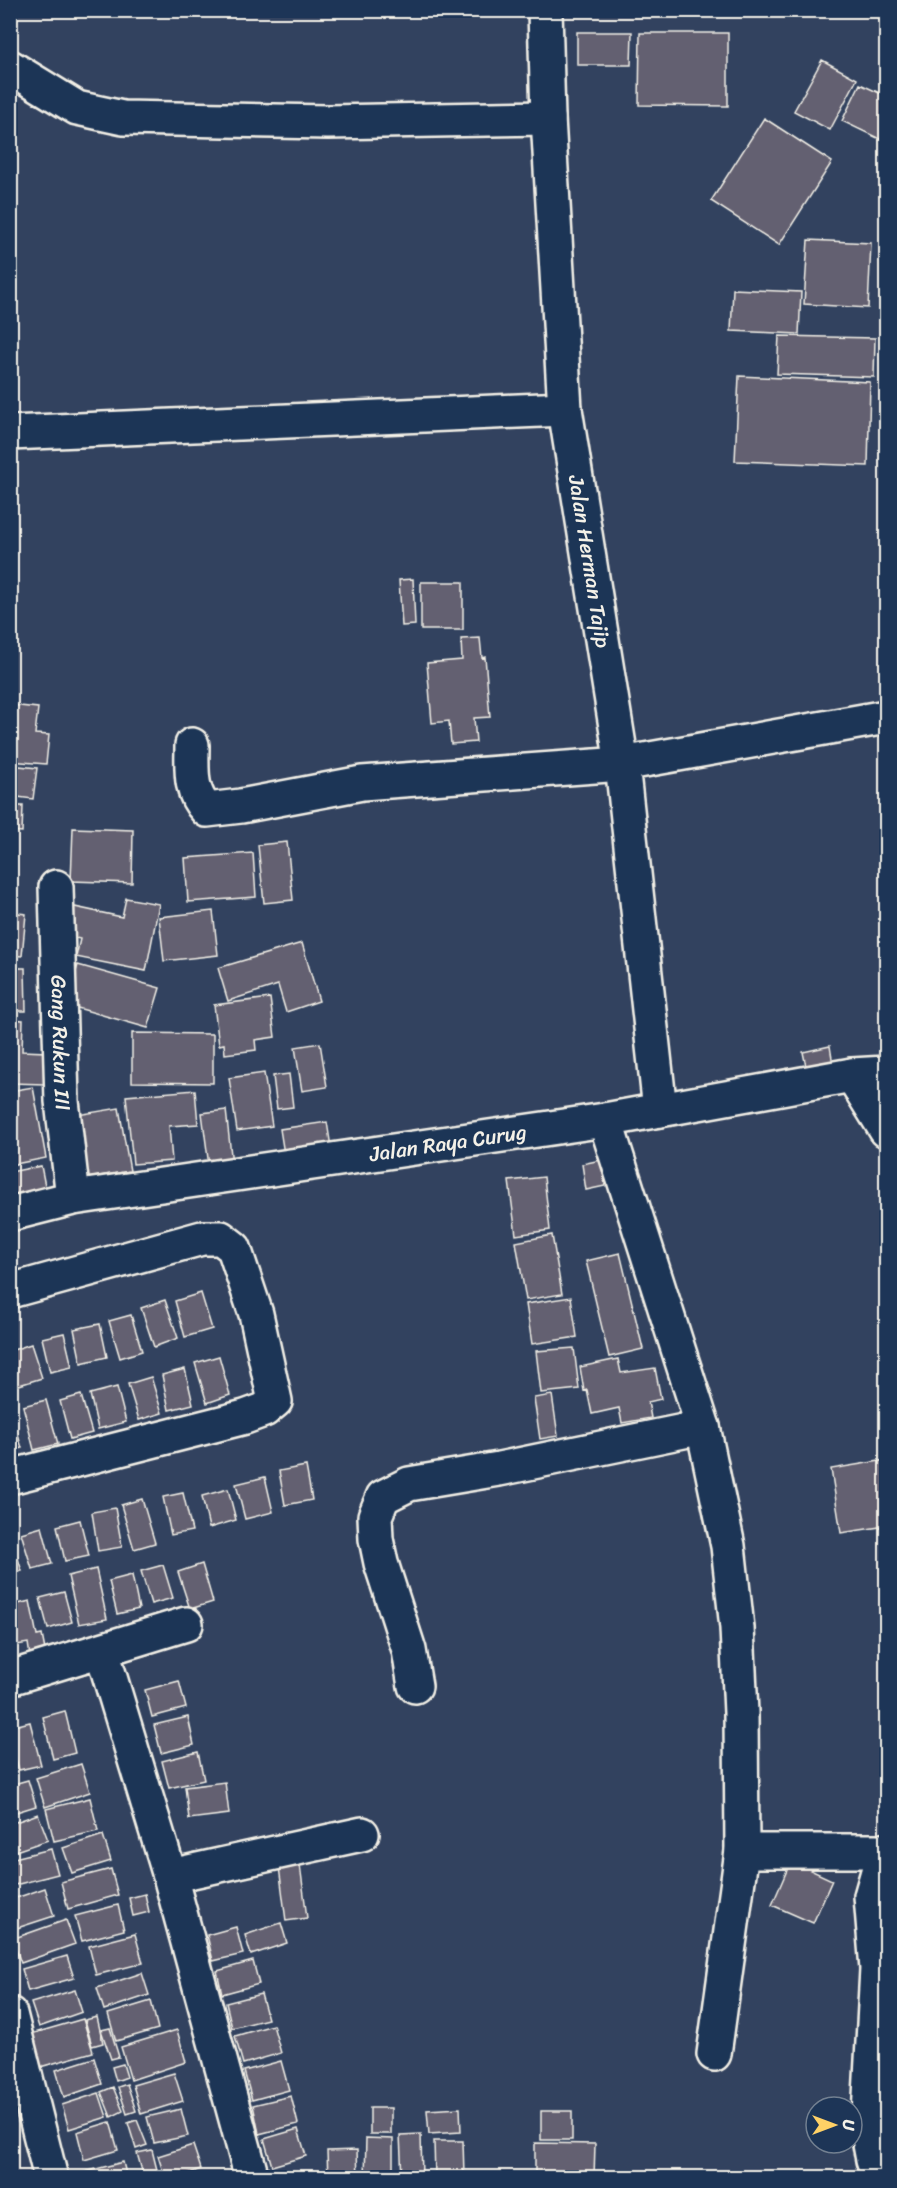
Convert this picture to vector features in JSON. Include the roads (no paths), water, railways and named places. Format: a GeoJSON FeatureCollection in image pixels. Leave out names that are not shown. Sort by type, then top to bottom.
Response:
{"type":"FeatureCollection","features":[{"type":"Feature","properties":{"kind":"street","name":"Jalan Herman Tajip"},"geometry":{"type":"LineString","coordinates":[[545,10],[548,118],[565,409],[622,764],[660,1110]]}},
{"type":"Feature","properties":{"kind":"street"},"geometry":{"type":"LineString","coordinates":[[10,67],[77,108],[123,118],[328,122],[548,118]]}},
{"type":"Feature","properties":{"kind":"street"},"geometry":{"type":"LineString","coordinates":[[10,433],[565,409]]}},
{"type":"Feature","properties":{"kind":"street"},"geometry":{"type":"LineString","coordinates":[[192,745],[193,789],[199,802],[207,810],[241,806],[362,783],[622,764],[886,717]]}},
{"type":"Feature","properties":{"kind":"street","name":"Gang Rukun III"},"geometry":{"type":"LineString","coordinates":[[56,887],[62,1101],[73,1198]]}},
{"type":"Feature","properties":{"kind":"street","name":"Jalan Raya Curug"},"geometry":{"type":"LineString","coordinates":[[10,1214],[73,1198],[604,1120],[852,1075],[886,1073]]}},
{"type":"Feature","properties":{"kind":"street"},"geometry":{"type":"LineString","coordinates":[[852,1075],[886,1130]]}},
{"type":"Feature","properties":{"kind":"street"},"geometry":{"type":"LineString","coordinates":[[604,1120],[703,1427],[728,1546],[737,1628],[741,1713],[742,1851],[714,2054]]}},
{"type":"Feature","properties":{"kind":"street"},"geometry":{"type":"LineString","coordinates":[[10,1291],[202,1238],[220,1238],[234,1248],[256,1314],[275,1401],[264,1410],[245,1417],[10,1477]]}},
{"type":"Feature","properties":{"kind":"street"},"geometry":{"type":"LineString","coordinates":[[416,1686],[409,1650],[381,1563],[376,1539],[375,1516],[383,1497],[409,1484],[499,1469],[703,1427]]}},
{"type":"Feature","properties":{"kind":"street"},"geometry":{"type":"LineString","coordinates":[[10,1678],[186,1624]]}},
{"type":"Feature","properties":{"kind":"street"},"geometry":{"type":"LineString","coordinates":[[102,1651],[170,1876],[252,2178]]}},
{"type":"Feature","properties":{"kind":"street"},"geometry":{"type":"LineString","coordinates":[[170,1876],[362,1834]]}},
{"type":"Feature","properties":{"kind":"street"},"geometry":{"type":"LineString","coordinates":[[742,1851],[886,1851]]}},
{"type":"Feature","properties":{"kind":"street"},"geometry":{"type":"LineString","coordinates":[[879,2178],[868,2133],[877,1969],[871,1896],[879,1868],[886,1861]]}},
{"type":"Feature","properties":{"kind":"street"},"geometry":{"type":"LineString","coordinates":[[10,2014],[51,2178]]}}]}
